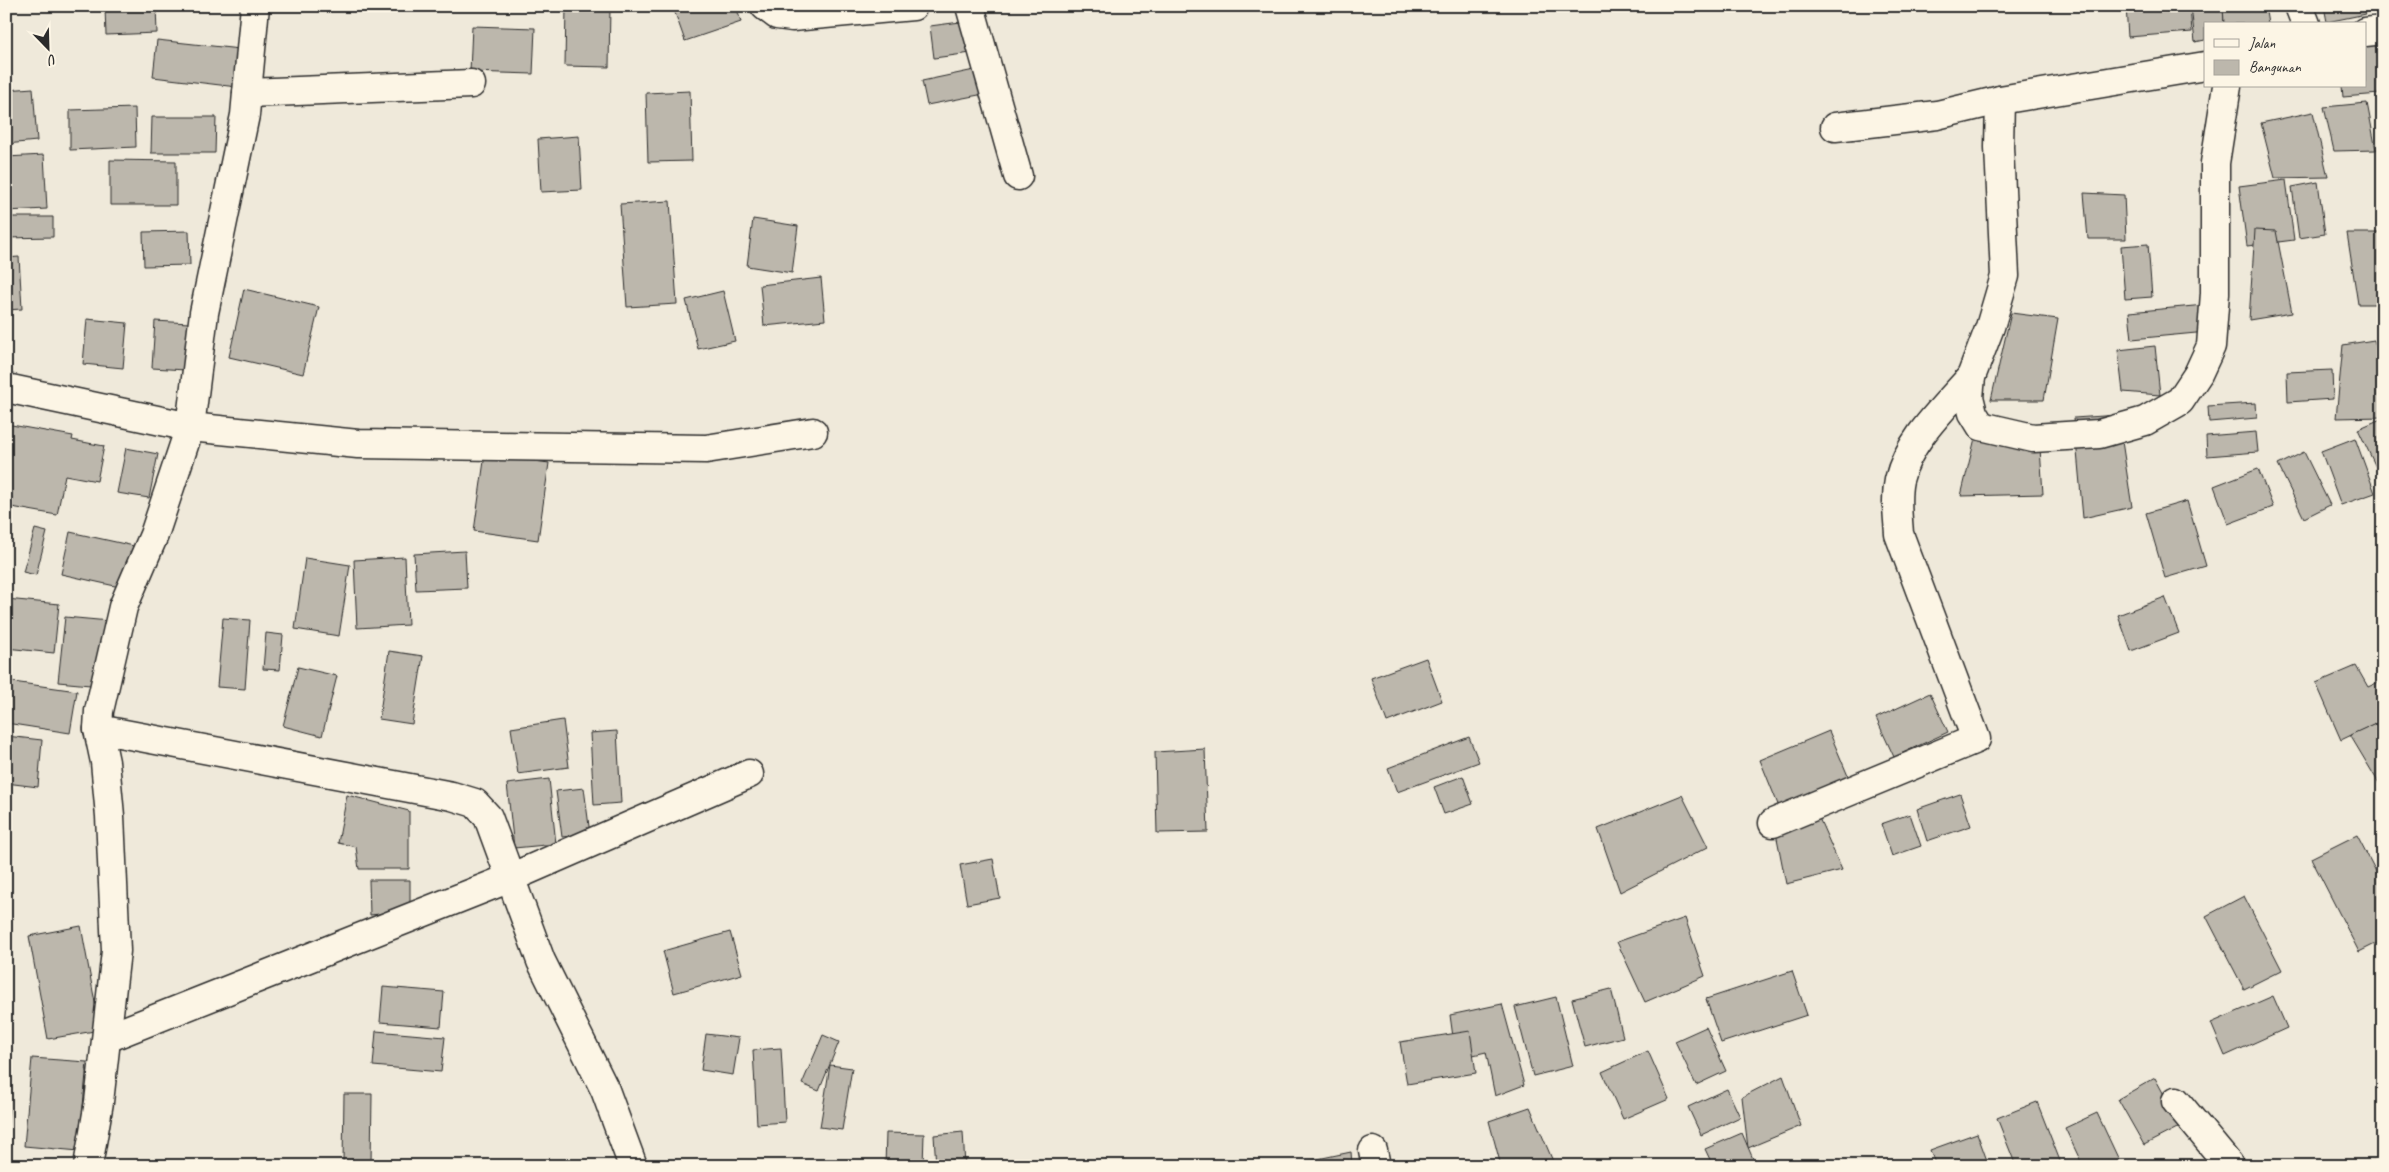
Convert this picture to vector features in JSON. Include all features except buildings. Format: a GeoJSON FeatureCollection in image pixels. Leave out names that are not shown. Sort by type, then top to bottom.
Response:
{"type":"FeatureCollection","features":[{"type":"Feature","properties":{"kind":"street"},"geometry":{"type":"LineString","coordinates":[[88,1166],[99,1102],[116,951],[116,914],[107,780],[98,729],[99,711],[123,607],[154,535],[190,427],[204,313],[245,115],[255,6]]}},
{"type":"Feature","properties":{"kind":"street"},"geometry":{"type":"LineString","coordinates":[[765,6],[777,14],[792,17],[913,6]]}},
{"type":"Feature","properties":{"kind":"street"},"geometry":{"type":"LineString","coordinates":[[970,6],[1018,176]]}},
{"type":"Feature","properties":{"kind":"street"},"geometry":{"type":"LineString","coordinates":[[2299,6],[2305,22]]}},
{"type":"Feature","properties":{"kind":"street"},"geometry":{"type":"LineString","coordinates":[[2366,32],[2383,30]]}},
{"type":"Feature","properties":{"kind":"street"},"geometry":{"type":"LineString","coordinates":[[1835,127],[1937,115],[2000,100],[2204,66]]}},
{"type":"Feature","properties":{"kind":"street"},"geometry":{"type":"LineString","coordinates":[[247,93],[471,84]]}},
{"type":"Feature","properties":{"kind":"street"},"geometry":{"type":"LineString","coordinates":[[2000,100],[2005,276],[1990,327],[1971,376],[1969,397],[1978,423],[2033,438],[2099,434],[2145,420],[2180,401],[2198,374],[2211,346],[2215,293],[2215,163],[2227,88]]}},
{"type":"Feature","properties":{"kind":"street"},"geometry":{"type":"LineString","coordinates":[[1773,823],[1976,739],[1899,534],[1897,504],[1899,480],[1912,447],[1971,376]]}},
{"type":"Feature","properties":{"kind":"street"},"geometry":{"type":"LineString","coordinates":[[6,388],[190,427],[358,444],[706,449],[813,432]]}},
{"type":"Feature","properties":{"kind":"street"},"geometry":{"type":"LineString","coordinates":[[98,729],[452,796],[475,803],[488,817],[541,961],[605,1090],[634,1166]]}},
{"type":"Feature","properties":{"kind":"street"},"geometry":{"type":"LineString","coordinates":[[107,1038],[510,878],[750,774]]}},
{"type":"Feature","properties":{"kind":"street"},"geometry":{"type":"LineString","coordinates":[[2176,1100],[2230,1166]]}}]}
